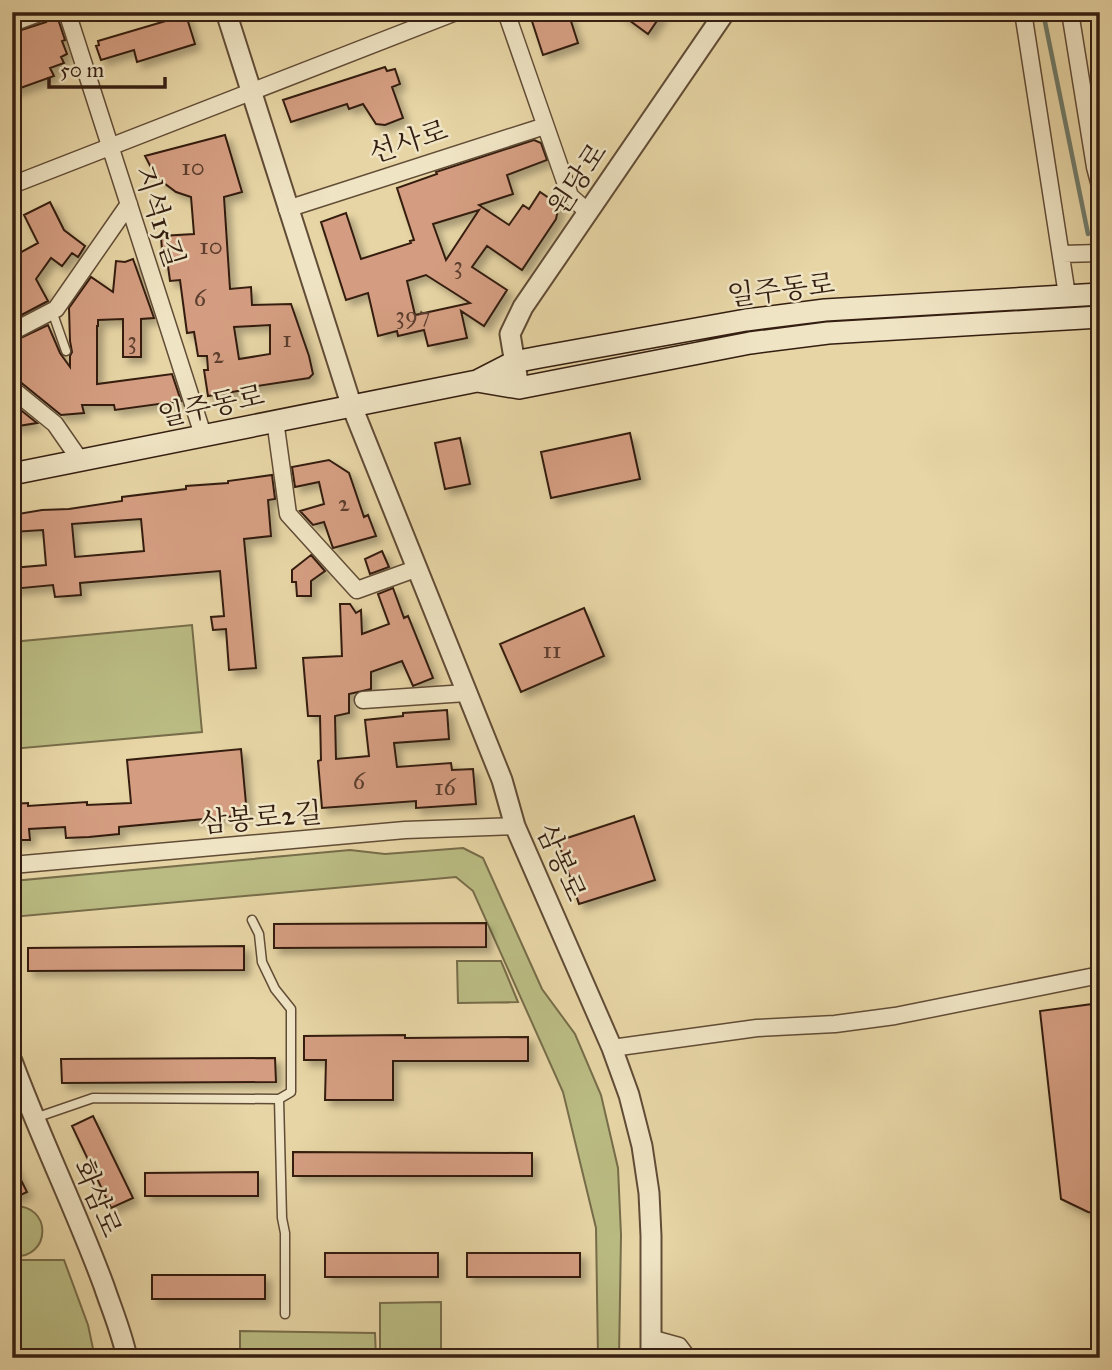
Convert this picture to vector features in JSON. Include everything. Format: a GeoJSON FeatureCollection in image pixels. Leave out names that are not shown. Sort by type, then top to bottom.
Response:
{"type":"FeatureCollection","features":[{"type":"Feature","properties":{"kind":"main road","name":"일주동로"},"geometry":{"type":"LineString","coordinates":[[12,474],[477,380],[514,362],[746,320],[825,310],[1100,294]]}},
{"type":"Feature","properties":{"kind":"main road","name":"일주동로"},"geometry":{"type":"LineString","coordinates":[[477,380],[519,388],[750,343],[828,332],[1100,317]]}},
{"type":"Feature","properties":{"kind":"street"},"geometry":{"type":"LineString","coordinates":[[12,23],[42,12]]}},
{"type":"Feature","properties":{"kind":"street","name":"지석15길"},"geometry":{"type":"LineString","coordinates":[[68,12],[203,435]]}},
{"type":"Feature","properties":{"kind":"street"},"geometry":{"type":"LineString","coordinates":[[226,12],[351,404]]}},
{"type":"Feature","properties":{"kind":"street"},"geometry":{"type":"LineString","coordinates":[[12,185],[456,12]]}},
{"type":"Feature","properties":{"kind":"street"},"geometry":{"type":"LineString","coordinates":[[506,12],[570,196],[588,212]]}},
{"type":"Feature","properties":{"kind":"street","name":"원당로"},"geometry":{"type":"LineString","coordinates":[[519,388],[510,334],[523,307],[725,12]]}},
{"type":"Feature","properties":{"kind":"street"},"geometry":{"type":"LineString","coordinates":[[1023,12],[1067,295]]}},
{"type":"Feature","properties":{"kind":"street"},"geometry":{"type":"LineString","coordinates":[[1070,12],[1100,186]]}},
{"type":"Feature","properties":{"kind":"street","name":"선사로"},"geometry":{"type":"LineString","coordinates":[[287,209],[545,126]]}},
{"type":"Feature","properties":{"kind":"street"},"geometry":{"type":"LineString","coordinates":[[12,332],[56,309],[129,204]]}},
{"type":"Feature","properties":{"kind":"street"},"geometry":{"type":"LineString","coordinates":[[1062,254],[1100,253]]}},
{"type":"Feature","properties":{"kind":"street"},"geometry":{"type":"LineString","coordinates":[[12,389],[55,424],[80,460]]}},
{"type":"Feature","properties":{"kind":"street","name":"삼봉로"},"geometry":{"type":"LineString","coordinates":[[351,404],[502,780],[515,826],[612,1048],[629,1096],[642,1146],[649,1193],[650,1348]]}},
{"type":"Feature","properties":{"kind":"street"},"geometry":{"type":"LineString","coordinates":[[275,420],[288,514],[357,590],[418,568]]}},
{"type":"Feature","properties":{"kind":"street"},"geometry":{"type":"LineString","coordinates":[[363,700],[466,692]]}},
{"type":"Feature","properties":{"kind":"street","name":"삼봉로2길"},"geometry":{"type":"LineString","coordinates":[[12,865],[392,831],[515,826]]}},
{"type":"Feature","properties":{"kind":"street"},"geometry":{"type":"LineString","coordinates":[[612,1048],[757,1028],[835,1024],[895,1016],[1100,975]]}},
{"type":"Feature","properties":{"kind":"street","name":"화삼로"},"geometry":{"type":"LineString","coordinates":[[12,1061],[25,1108],[90,1250],[124,1342],[127,1358]]}},
{"type":"Feature","properties":{"kind":"street"},"geometry":{"type":"LineString","coordinates":[[650,1348],[679,1346],[688,1358]]}},
{"type":"Feature","properties":{"kind":"lane"},"geometry":{"type":"LineString","coordinates":[[52,311],[66,351]]}},
{"type":"Feature","properties":{"kind":"lane"},"geometry":{"type":"LineString","coordinates":[[25,1108],[93,1098],[279,1099],[291,1092],[291,1009],[275,989],[262,962],[259,934],[252,920]]}},
{"type":"Feature","properties":{"kind":"lane"},"geometry":{"type":"LineString","coordinates":[[279,1099],[282,1218],[285,1233],[285,1314]]}},
{"type":"Feature","properties":{"kind":"green space"},"geometry":{"type":"Polygon","coordinates":[[[192,625],[202,732],[12,749],[12,642],[192,625]]]}},
{"type":"Feature","properties":{"kind":"green space"},"geometry":{"type":"Polygon","coordinates":[[[463,848],[483,858],[542,989],[575,1034],[601,1095],[618,1168],[621,1235],[619,1358],[598,1358],[596,1228],[563,1092],[473,891],[456,877],[12,917],[13,881],[350,850],[385,854],[463,848]]]}},
{"type":"Feature","properties":{"kind":"green space"},"geometry":{"type":"Polygon","coordinates":[[[457,961],[501,961],[518,1002],[458,1003],[457,961]]]}},
{"type":"Feature","properties":{"kind":"green space"},"geometry":{"type":"Polygon","coordinates":[[[12,1206],[25,1207],[35,1213],[41,1222],[40,1241],[35,1249],[25,1255],[12,1256],[12,1206]]]}},
{"type":"Feature","properties":{"kind":"green space"},"geometry":{"type":"Polygon","coordinates":[[[12,1260],[64,1260],[88,1325],[95,1358],[12,1358],[12,1260]]]}},
{"type":"Feature","properties":{"kind":"green space"},"geometry":{"type":"Polygon","coordinates":[[[441,1302],[441,1349],[380,1350],[380,1303],[441,1302]]]}},
{"type":"Feature","properties":{"kind":"green space"},"geometry":{"type":"Polygon","coordinates":[[[240,1331],[375,1333],[376,1358],[240,1358],[240,1331]]]}},
{"type":"Feature","properties":{"kind":"building"},"geometry":{"type":"Polygon","coordinates":[[[529,12],[568,12],[578,43],[543,55],[529,12]]]}},
{"type":"Feature","properties":{"kind":"building"},"geometry":{"type":"Polygon","coordinates":[[[618,12],[663,12],[648,34],[618,12]]]}},
{"type":"Feature","properties":{"kind":"building"},"geometry":{"type":"Polygon","coordinates":[[[186,15],[195,44],[137,62],[134,50],[101,60],[96,46],[99,45],[98,41],[186,15]]]}},
{"type":"Feature","properties":{"kind":"building"},"geometry":{"type":"Polygon","coordinates":[[[53,17],[58,19],[65,40],[62,41],[67,54],[61,57],[64,63],[50,68],[54,76],[12,91],[12,33],[46,22],[53,17]]]}},
{"type":"Feature","properties":{"kind":"building"},"geometry":{"type":"Polygon","coordinates":[[[385,67],[387,71],[395,69],[400,84],[392,87],[403,118],[385,125],[376,124],[363,104],[349,109],[347,104],[291,122],[283,100],[385,67]]]}},
{"type":"Feature","properties":{"kind":"building"},"geometry":{"type":"Polygon","coordinates":[[[225,135],[242,192],[224,197],[230,289],[251,287],[252,305],[291,304],[309,356],[313,374],[309,378],[208,396],[204,370],[208,370],[207,356],[198,356],[194,332],[187,333],[180,280],[170,281],[168,266],[163,266],[161,236],[194,234],[191,197],[176,192],[156,177],[145,156],[225,135]],[[270,325],[234,327],[239,359],[270,354],[270,325]]]}},
{"type":"Feature","properties":{"kind":"building"},"geometry":{"type":"Polygon","coordinates":[[[534,140],[541,143],[547,160],[507,175],[513,194],[479,205],[509,225],[523,205],[529,209],[540,192],[559,205],[556,219],[522,270],[487,246],[472,267],[507,290],[484,326],[461,311],[467,338],[428,346],[424,330],[398,336],[397,331],[378,336],[368,293],[346,300],[321,222],[346,213],[361,259],[411,243],[410,241],[414,240],[397,188],[437,174],[436,172],[534,140]],[[479,210],[433,224],[446,260],[479,210]],[[426,275],[407,281],[415,315],[470,303],[426,275]]]}},
{"type":"Feature","properties":{"kind":"building"},"geometry":{"type":"Polygon","coordinates":[[[50,202],[64,230],[85,246],[78,257],[72,253],[62,266],[51,258],[36,279],[48,301],[12,320],[12,257],[38,243],[24,215],[50,202]]]}},
{"type":"Feature","properties":{"kind":"building"},"geometry":{"type":"Polygon","coordinates":[[[133,259],[154,318],[141,319],[141,357],[123,357],[123,319],[98,320],[97,384],[172,374],[181,401],[115,410],[114,405],[82,405],[84,413],[61,415],[19,381],[12,379],[12,342],[48,325],[60,353],[70,367],[72,352],[69,308],[91,277],[113,292],[116,261],[133,259]]]}},
{"type":"Feature","properties":{"kind":"building"},"geometry":{"type":"Polygon","coordinates":[[[12,403],[37,423],[12,427],[12,403]]]}},
{"type":"Feature","properties":{"kind":"building"},"geometry":{"type":"Polygon","coordinates":[[[630,433],[640,479],[551,498],[541,452],[630,433]]]}},
{"type":"Feature","properties":{"kind":"building"},"geometry":{"type":"Polygon","coordinates":[[[460,438],[470,484],[445,489],[435,443],[460,438]]]}},
{"type":"Feature","properties":{"kind":"building"},"geometry":{"type":"Polygon","coordinates":[[[329,460],[349,473],[364,517],[368,515],[376,536],[333,548],[324,522],[313,525],[300,511],[324,504],[319,482],[295,487],[292,467],[329,460]]]}},
{"type":"Feature","properties":{"kind":"building"},"geometry":{"type":"Polygon","coordinates":[[[272,475],[275,499],[268,500],[271,536],[244,539],[256,668],[229,670],[226,629],[213,630],[211,617],[224,616],[220,571],[80,583],[81,595],[55,597],[53,585],[12,589],[12,568],[46,565],[43,530],[12,532],[12,515],[122,501],[122,497],[272,475]],[[141,519],[72,524],[75,557],[144,551],[141,519]]]}},
{"type":"Feature","properties":{"kind":"building"},"geometry":{"type":"Polygon","coordinates":[[[382,551],[389,567],[370,574],[365,559],[382,551]]]}},
{"type":"Feature","properties":{"kind":"building"},"geometry":{"type":"Polygon","coordinates":[[[311,555],[325,571],[311,581],[311,596],[297,596],[296,582],[292,582],[292,570],[311,555]]]}},
{"type":"Feature","properties":{"kind":"building"},"geometry":{"type":"Polygon","coordinates":[[[393,588],[404,618],[408,616],[433,678],[413,686],[402,661],[371,672],[371,689],[349,694],[349,713],[335,716],[336,759],[369,756],[365,720],[403,716],[403,713],[447,710],[449,739],[394,743],[397,767],[451,763],[452,770],[473,769],[476,804],[416,808],[416,801],[322,808],[318,761],[321,760],[320,716],[308,716],[303,658],[342,656],[340,604],[350,604],[356,613],[361,610],[362,634],[389,624],[378,594],[393,588]]]}},
{"type":"Feature","properties":{"kind":"building"},"geometry":{"type":"Polygon","coordinates":[[[584,608],[604,656],[521,692],[500,644],[584,608]]]}},
{"type":"Feature","properties":{"kind":"building"},"geometry":{"type":"Polygon","coordinates":[[[241,749],[247,815],[119,827],[119,834],[89,837],[66,838],[65,827],[29,829],[30,840],[12,840],[12,804],[28,803],[28,806],[87,802],[87,805],[131,803],[127,760],[241,749]]]}},
{"type":"Feature","properties":{"kind":"building"},"geometry":{"type":"Polygon","coordinates":[[[634,816],[655,880],[579,904],[558,841],[634,816]]]}},
{"type":"Feature","properties":{"kind":"building"},"geometry":{"type":"Polygon","coordinates":[[[486,923],[486,947],[274,948],[274,924],[486,923]]]}},
{"type":"Feature","properties":{"kind":"building"},"geometry":{"type":"Polygon","coordinates":[[[244,946],[244,970],[28,971],[28,948],[244,946]]]}},
{"type":"Feature","properties":{"kind":"building"},"geometry":{"type":"Polygon","coordinates":[[[1100,1003],[1100,1214],[1088,1212],[1061,1199],[1040,1011],[1100,1003]]]}},
{"type":"Feature","properties":{"kind":"building"},"geometry":{"type":"Polygon","coordinates":[[[405,1035],[405,1038],[528,1037],[528,1061],[393,1061],[393,1100],[325,1100],[326,1060],[304,1060],[304,1036],[405,1035]]]}},
{"type":"Feature","properties":{"kind":"building"},"geometry":{"type":"Polygon","coordinates":[[[275,1058],[276,1082],[62,1083],[61,1059],[275,1058]]]}},
{"type":"Feature","properties":{"kind":"building"},"geometry":{"type":"Polygon","coordinates":[[[93,1116],[133,1198],[111,1208],[72,1126],[93,1116]]]}},
{"type":"Feature","properties":{"kind":"building"},"geometry":{"type":"Polygon","coordinates":[[[293,1152],[532,1153],[532,1176],[293,1176],[293,1152]]]}},
{"type":"Feature","properties":{"kind":"building"},"geometry":{"type":"Polygon","coordinates":[[[12,1162],[27,1192],[12,1199],[12,1162]]]}},
{"type":"Feature","properties":{"kind":"building"},"geometry":{"type":"Polygon","coordinates":[[[258,1172],[258,1196],[145,1196],[145,1173],[258,1172]]]}},
{"type":"Feature","properties":{"kind":"building"},"geometry":{"type":"Polygon","coordinates":[[[325,1253],[438,1253],[438,1277],[325,1277],[325,1253]]]}},
{"type":"Feature","properties":{"kind":"building"},"geometry":{"type":"Polygon","coordinates":[[[467,1253],[580,1253],[580,1277],[467,1277],[467,1253]]]}},
{"type":"Feature","properties":{"kind":"building"},"geometry":{"type":"Polygon","coordinates":[[[152,1275],[265,1275],[265,1299],[152,1299],[152,1275]]]}},
{"type":"Feature","properties":{"kind":"waterway"},"geometry":{"type":"LineString","coordinates":[[1043,12],[1088,234]]}}]}
